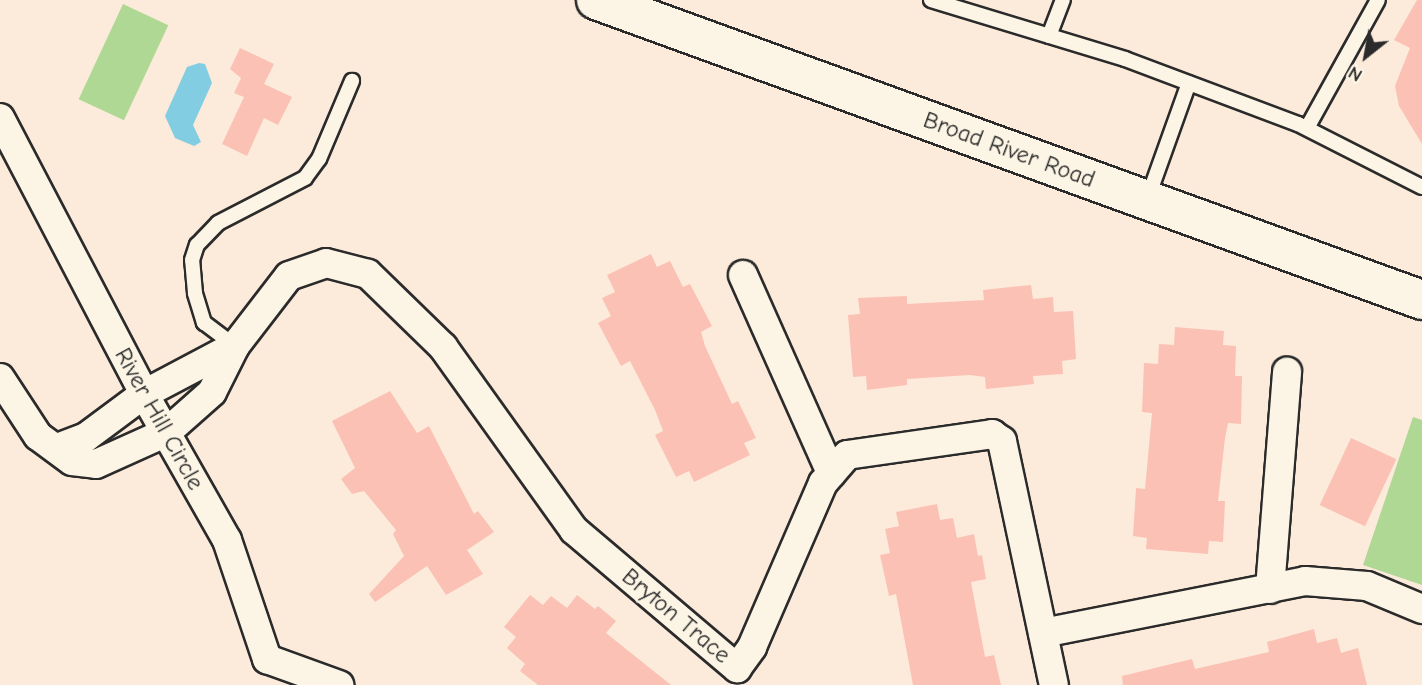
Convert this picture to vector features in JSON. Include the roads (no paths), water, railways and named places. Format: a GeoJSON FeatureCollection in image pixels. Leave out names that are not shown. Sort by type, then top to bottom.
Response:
{"type":"FeatureCollection","features":[{"type":"Feature","properties":{"kind":"main road","name":"Broad River Road"},"geometry":{"type":"LineString","coordinates":[[596,0],[1422,300]]}},
{"type":"Feature","properties":{"kind":"street","name":"River Hill Circle"},"geometry":{"type":"LineString","coordinates":[[0,118],[144,394],[227,540],[265,672],[338,685]]}},
{"type":"Feature","properties":{"kind":"street","name":"Bryton Trace"},"geometry":{"type":"LineString","coordinates":[[0,378],[38,436],[72,461],[96,464],[167,432],[212,392],[235,346],[289,276],[326,263],[368,274],[443,347],[574,530],[737,668],[752,647],[831,473],[847,455],[992,434],[1002,441],[1054,685]]}},
{"type":"Feature","properties":{"kind":"street"},"geometry":{"type":"LineString","coordinates":[[743,275],[831,473]]}},
{"type":"Feature","properties":{"kind":"street","name":"Bryton Trace"},"geometry":{"type":"LineString","coordinates":[[57,448],[86,437],[144,394],[235,346]]}},
{"type":"Feature","properties":{"kind":"street"},"geometry":{"type":"LineString","coordinates":[[1270,589],[1287,372]]}},
{"type":"Feature","properties":{"kind":"street"},"geometry":{"type":"LineString","coordinates":[[1044,634],[1305,581],[1367,586],[1422,610]]}},
{"type":"Feature","properties":{"kind":"lane"},"geometry":{"type":"LineString","coordinates":[[931,0],[1189,83],[1307,128],[1422,187]]}},
{"type":"Feature","properties":{"kind":"lane"},"geometry":{"type":"LineString","coordinates":[[1049,36],[1063,0]]}},
{"type":"Feature","properties":{"kind":"lane"},"geometry":{"type":"LineString","coordinates":[[1307,128],[1378,0]]}},
{"type":"Feature","properties":{"kind":"lane"},"geometry":{"type":"LineString","coordinates":[[235,346],[204,323],[195,293],[192,260],[197,245],[218,223],[305,177],[319,159],[352,81]]}},
{"type":"Feature","properties":{"kind":"lane"},"geometry":{"type":"LineString","coordinates":[[1147,200],[1189,83]]}},
{"type":"Feature","properties":{"kind":"water"},"geometry":{"type":"Polygon","coordinates":[[[205,64],[212,83],[193,125],[201,142],[194,146],[175,138],[165,116],[187,67],[205,64]]]}}]}
